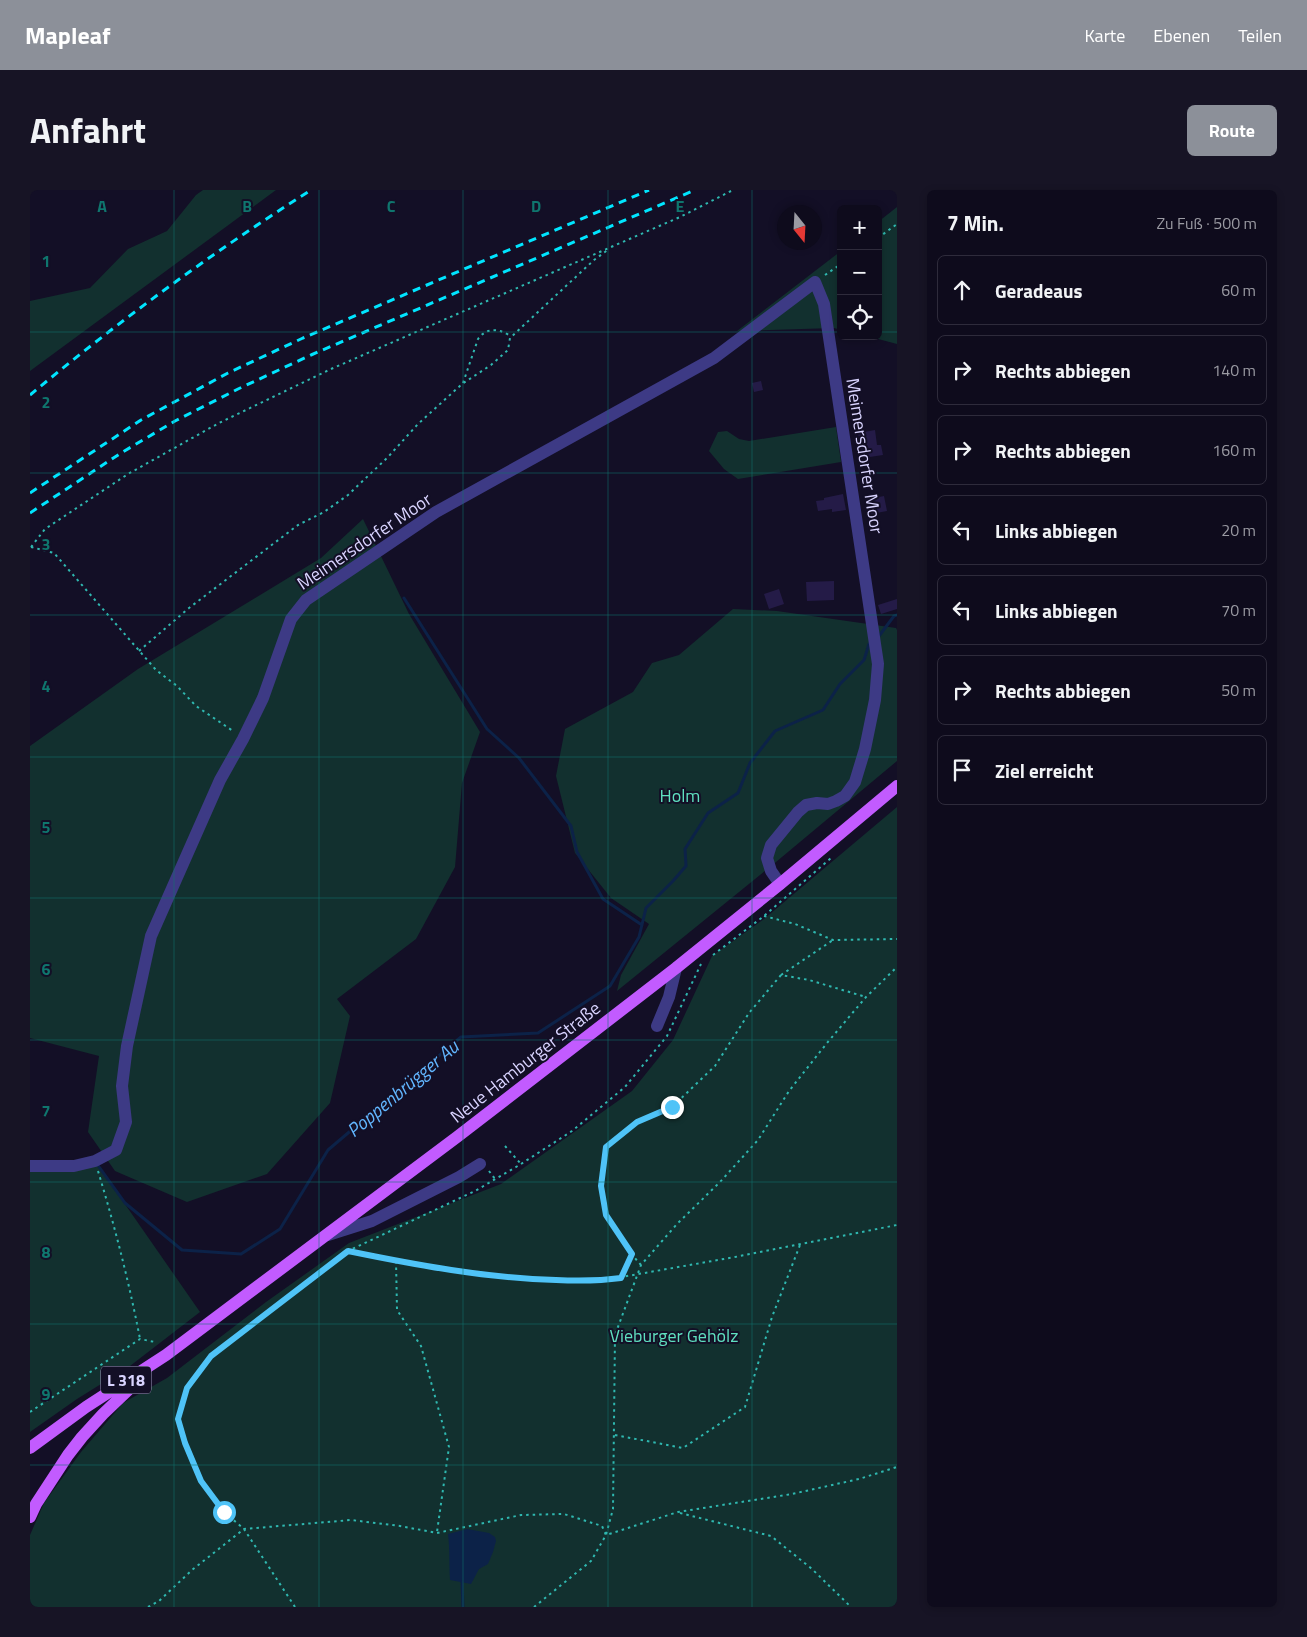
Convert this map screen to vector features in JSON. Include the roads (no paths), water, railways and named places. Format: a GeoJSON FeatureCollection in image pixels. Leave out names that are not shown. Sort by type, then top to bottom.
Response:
{"type":"FeatureCollection","features":[{"type":"Feature","properties":{"kind":"main road","name":"Neue Hamburger Straße"},"geometry":{"type":"LineString","coordinates":[[166,1355],[676,968],[897,786]]}},
{"type":"Feature","properties":{"kind":"main road","name":"L 318"},"geometry":{"type":"LineString","coordinates":[[30,1448],[86,1407],[166,1355]]}},
{"type":"Feature","properties":{"kind":"main road"},"geometry":{"type":"LineString","coordinates":[[30,1517],[33,1506],[82,1437],[103,1414],[166,1355]]}},
{"type":"Feature","properties":{"kind":"street","name":"Meimersdorfer Moor"},"geometry":{"type":"LineString","coordinates":[[30,1166],[74,1166],[95,1161],[116,1150],[126,1122],[122,1086],[126,1054],[151,936],[220,780],[263,698],[291,619],[306,600],[436,512],[714,358],[815,282],[824,304],[878,664],[875,700],[865,749],[855,782],[845,796],[836,801],[828,804],[806,805],[771,845],[767,858],[780,884]]}},
{"type":"Feature","properties":{"kind":"street"},"geometry":{"type":"LineString","coordinates":[[657,1026],[669,997],[676,968]]}},
{"type":"Feature","properties":{"kind":"street"},"geometry":{"type":"LineString","coordinates":[[325,1236],[372,1221],[459,1177],[480,1164]]}},
{"type":"Feature","properties":{"kind":"water"},"geometry":{"type":"Polygon","coordinates":[[[467,1529],[489,1533],[495,1537],[496,1541],[488,1564],[479,1569],[471,1584],[450,1580],[448,1534],[467,1529]]]}},
{"type":"Feature","properties":{"kind":"waterway"},"geometry":{"type":"LineString","coordinates":[[404,598],[487,729],[519,758],[571,826],[577,852],[603,899],[642,925]]}},
{"type":"Feature","properties":{"kind":"waterway","name":"Poppenbrügger Au"},"geometry":{"type":"LineString","coordinates":[[879,636],[894,616],[897,615]]}},
{"type":"Feature","properties":{"kind":"waterway","name":"Poppenbrügger Au"},"geometry":{"type":"LineString","coordinates":[[97,1164],[125,1203],[182,1250],[241,1254],[280,1229],[328,1150],[461,1037],[538,1033],[610,986],[639,937],[646,908],[686,866],[685,849],[708,813],[738,793],[750,763],[775,731],[823,710],[840,684],[864,660],[869,644]]}},
{"type":"Feature","properties":{"kind":"waterway"},"geometry":{"type":"LineString","coordinates":[[462,1582],[463,1607]]}},
{"type":"Feature","properties":{"kind":"railway"},"geometry":{"type":"LineString","coordinates":[[30,395],[167,288],[311,190]]}},
{"type":"Feature","properties":{"kind":"railway"},"geometry":{"type":"LineString","coordinates":[[30,493],[141,420],[228,373],[303,338],[649,190]]}},
{"type":"Feature","properties":{"kind":"railway"},"geometry":{"type":"LineString","coordinates":[[30,513],[121,453],[175,421],[238,389],[311,355],[695,190]]}},
{"type":"Feature","properties":{"kind":"park label","name":"Holm"},"geometry":{"type":"Point","coordinates":[680,795]}},
{"type":"Feature","properties":{"kind":"park label","name":"Vieburger Gehölz"},"geometry":{"type":"Point","coordinates":[674,1335]}}]}
